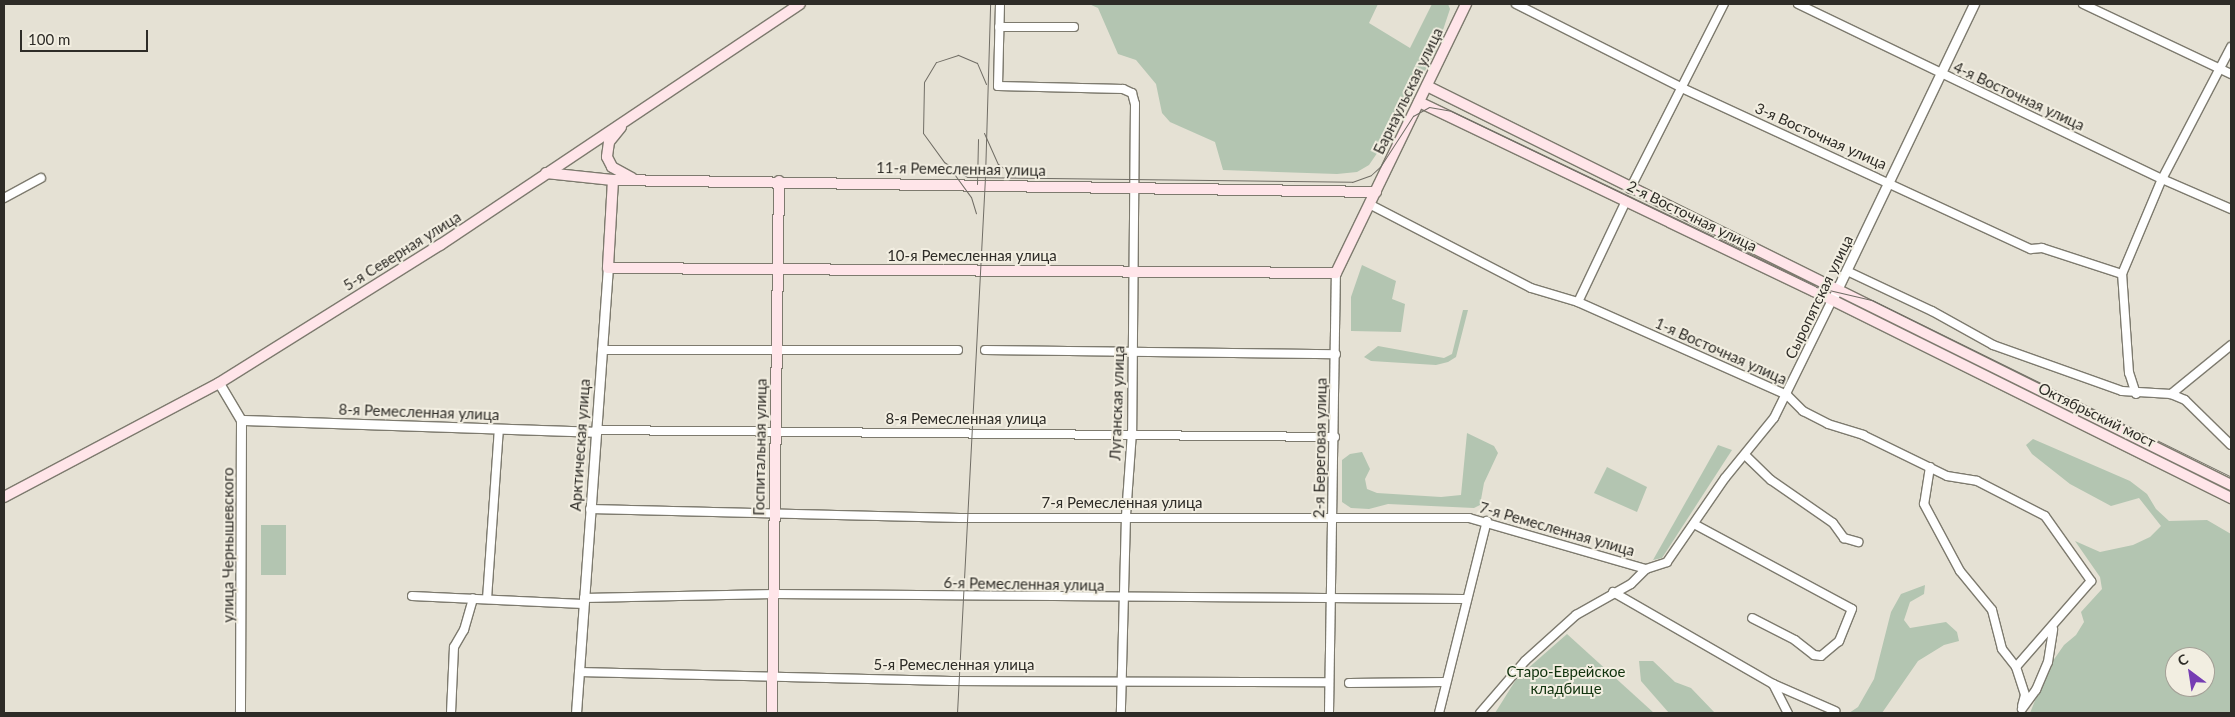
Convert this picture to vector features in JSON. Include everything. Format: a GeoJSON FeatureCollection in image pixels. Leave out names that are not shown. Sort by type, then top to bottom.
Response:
{"type":"FeatureCollection","features":[{"type":"Feature","properties":{"kind":"main road","name":"5-я Северная улица"},"geometry":{"type":"LineString","coordinates":[[4,497],[219,384],[440,245],[800,4]]}},
{"type":"Feature","properties":{"kind":"main road","name":"Барнаульская улица"},"geometry":{"type":"LineString","coordinates":[[1376,192],[1466,4]]}},
{"type":"Feature","properties":{"kind":"main road","name":"2-я Восточная улица"},"geometry":{"type":"LineString","coordinates":[[1427,86],[1630,189],[1838,288],[1954,350]]}},
{"type":"Feature","properties":{"kind":"main road","name":"2-я Восточная улица"},"geometry":{"type":"LineString","coordinates":[[1420,102],[1832,300],[1949,360]]}},
{"type":"Feature","properties":{"kind":"main road"},"geometry":{"type":"LineString","coordinates":[[630,118],[609,142],[607,157],[612,167],[637,180]]}},
{"type":"Feature","properties":{"kind":"main road","name":"11-я Ремесленная улица"},"geometry":{"type":"LineString","coordinates":[[546,173],[614,180],[1134,186],[1376,192]]}},
{"type":"Feature","properties":{"kind":"main road","name":"Арктическая улица"},"geometry":{"type":"LineString","coordinates":[[608,268],[614,180]]}},
{"type":"Feature","properties":{"kind":"main road","name":"Госпитальная улица"},"geometry":{"type":"LineString","coordinates":[[772,713],[779,181]]}},
{"type":"Feature","properties":{"kind":"main road","name":"2-я Береговая улица"},"geometry":{"type":"LineString","coordinates":[[1336,273],[1376,192]]}},
{"type":"Feature","properties":{"kind":"main road","name":"10-я Ремесленная улица"},"geometry":{"type":"LineString","coordinates":[[608,268],[1336,273]]}},
{"type":"Feature","properties":{"kind":"main road","name":"Октябрьский мост"},"geometry":{"type":"LineString","coordinates":[[1954,350],[2231,486]]}},
{"type":"Feature","properties":{"kind":"main road","name":"Октябрьский мост"},"geometry":{"type":"LineString","coordinates":[[1949,360],[2231,498]]}},
{"type":"Feature","properties":{"kind":"street"},"geometry":{"type":"LineString","coordinates":[[1000,4],[1000,27],[1074,27]]}},
{"type":"Feature","properties":{"kind":"street","name":"3-я Восточная улица"},"geometry":{"type":"LineString","coordinates":[[1516,4],[1682,88],[2031,249],[2042,248],[2122,274]]}},
{"type":"Feature","properties":{"kind":"street"},"geometry":{"type":"LineString","coordinates":[[1630,189],[1724,4]]}},
{"type":"Feature","properties":{"kind":"street","name":"4-я Восточная улица"},"geometry":{"type":"LineString","coordinates":[[1798,4],[2162,180],[2231,209]]}},
{"type":"Feature","properties":{"kind":"street","name":"Сыропятская улица"},"geometry":{"type":"LineString","coordinates":[[1480,713],[1499,687],[1548,639],[1588,605],[1630,584],[1646,570],[1667,562],[1787,395],[1974,4]]}},
{"type":"Feature","properties":{"kind":"street"},"geometry":{"type":"LineString","coordinates":[[2083,4],[2231,74]]}},
{"type":"Feature","properties":{"kind":"street","name":"Луганская улица"},"geometry":{"type":"LineString","coordinates":[[1000,27],[998,86],[1123,89],[1132,93],[1135,104],[1132,432],[1126,516],[1121,713]]}},
{"type":"Feature","properties":{"kind":"street"},"geometry":{"type":"LineString","coordinates":[[2136,394],[2128,373],[2122,274],[2162,180],[2231,46]]}},
{"type":"Feature","properties":{"kind":"street"},"geometry":{"type":"LineString","coordinates":[[4,198],[41,178]]}},
{"type":"Feature","properties":{"kind":"street"},"geometry":{"type":"LineString","coordinates":[[1578,302],[1626,201]]}},
{"type":"Feature","properties":{"kind":"street","name":"1-я Восточная улица"},"geometry":{"type":"LineString","coordinates":[[1369,204],[1531,288],[1578,302],[1787,395],[1803,411],[1828,424],[1863,435],[1947,476],[1977,481],[2045,516],[2091,577],[2089,587],[2053,628]]}},
{"type":"Feature","properties":{"kind":"street","name":"Арктическая улица"},"geometry":{"type":"LineString","coordinates":[[576,713],[608,268]]}},
{"type":"Feature","properties":{"kind":"street"},"geometry":{"type":"LineString","coordinates":[[1847,271],[1932,311],[1993,345],[2136,394],[2171,394],[2185,400],[2231,445]]}},
{"type":"Feature","properties":{"kind":"street","name":"2-я Береговая улица"},"geometry":{"type":"LineString","coordinates":[[1329,713],[1333,596],[1336,273]]}},
{"type":"Feature","properties":{"kind":"street"},"geometry":{"type":"LineString","coordinates":[[2171,394],[2231,345]]}},
{"type":"Feature","properties":{"kind":"street"},"geometry":{"type":"LineString","coordinates":[[602,350],[777,352],[958,350]]}},
{"type":"Feature","properties":{"kind":"street"},"geometry":{"type":"LineString","coordinates":[[985,350],[1336,354]]}},
{"type":"Feature","properties":{"kind":"street"},"geometry":{"type":"LineString","coordinates":[[219,384],[241,420]]}},
{"type":"Feature","properties":{"kind":"street","name":"8-я Ремесленная улица"},"geometry":{"type":"LineString","coordinates":[[241,420],[596,431],[1132,432],[1335,436]]}},
{"type":"Feature","properties":{"kind":"street","name":"улица Чернышевского"},"geometry":{"type":"LineString","coordinates":[[240,713],[241,420]]}},
{"type":"Feature","properties":{"kind":"street"},"geometry":{"type":"LineString","coordinates":[[487,598],[499,429]]}},
{"type":"Feature","properties":{"kind":"street"},"geometry":{"type":"LineString","coordinates":[[1745,455],[1771,480],[1821,513],[1844,538],[1858,542]]}},
{"type":"Feature","properties":{"kind":"street"},"geometry":{"type":"LineString","coordinates":[[1930,467],[1924,504],[1960,570],[1992,610],[2002,649],[2016,667],[2025,694],[2020,711]]}},
{"type":"Feature","properties":{"kind":"street","name":"7-я Ремесленная улица"},"geometry":{"type":"LineString","coordinates":[[590,509],[960,518],[1334,516],[1487,520],[1646,570]]}},
{"type":"Feature","properties":{"kind":"street"},"geometry":{"type":"LineString","coordinates":[[1439,713],[1465,600],[1487,520]]}},
{"type":"Feature","properties":{"kind":"street"},"geometry":{"type":"LineString","coordinates":[[1694,524],[1852,609],[1840,641],[1821,656],[1814,655],[1795,640],[1752,618]]}},
{"type":"Feature","properties":{"kind":"street"},"geometry":{"type":"LineString","coordinates":[[1613,592],[1773,684],[1835,712]]}},
{"type":"Feature","properties":{"kind":"street","name":"6-я Ремесленная улица"},"geometry":{"type":"LineString","coordinates":[[412,596],[583,601],[774,594],[1125,599],[1333,596],[1465,600]]}},
{"type":"Feature","properties":{"kind":"street"},"geometry":{"type":"LineString","coordinates":[[451,713],[454,647],[464,630],[474,598]]}},
{"type":"Feature","properties":{"kind":"street"},"geometry":{"type":"LineString","coordinates":[[2016,667],[2053,628]]}},
{"type":"Feature","properties":{"kind":"street"},"geometry":{"type":"LineString","coordinates":[[2020,711],[2036,690],[2048,662],[2053,628]]}},
{"type":"Feature","properties":{"kind":"street","name":"5-я Ремесленная улица"},"geometry":{"type":"LineString","coordinates":[[579,672],[951,681],[1122,679],[1329,682]]}},
{"type":"Feature","properties":{"kind":"street"},"geometry":{"type":"LineString","coordinates":[[1349,683],[1445,682]]}},
{"type":"Feature","properties":{"kind":"street"},"geometry":{"type":"LineString","coordinates":[[1773,684],[1788,713]]}},
{"type":"Feature","properties":{"kind":"green space"},"geometry":{"type":"Polygon","coordinates":[[[1089,4],[1378,4],[1369,23],[1410,48],[1432,4],[1448,4],[1450,9],[1436,51],[1386,140],[1369,165],[1357,172],[1337,174],[1223,170],[1215,142],[1170,122],[1162,113],[1156,84],[1136,60],[1118,54],[1098,8],[1089,4]]]}},
{"type":"Feature","properties":{"kind":"green space"},"geometry":{"type":"Polygon","coordinates":[[[1362,265],[1396,281],[1392,299],[1405,304],[1401,332],[1351,331],[1351,297],[1362,265]]]}},
{"type":"Feature","properties":{"kind":"green space"},"geometry":{"type":"Polygon","coordinates":[[[1463,310],[1468,310],[1456,357],[1448,362],[1436,365],[1371,361],[1364,357],[1378,346],[1444,358],[1452,354],[1463,310]]]}},
{"type":"Feature","properties":{"kind":"green space"},"geometry":{"type":"Polygon","coordinates":[[[1467,433],[1494,446],[1498,453],[1484,483],[1480,505],[1474,508],[1388,504],[1369,509],[1351,508],[1342,502],[1342,460],[1350,454],[1362,452],[1370,469],[1365,479],[1367,489],[1377,493],[1441,497],[1461,495],[1467,433]]]}},
{"type":"Feature","properties":{"kind":"green space"},"geometry":{"type":"Polygon","coordinates":[[[2033,439],[2130,481],[2147,494],[2156,509],[2169,521],[2207,520],[2231,534],[2231,713],[2030,713],[2048,668],[2064,645],[2076,635],[2084,622],[2081,612],[2102,589],[2100,577],[2075,541],[2100,552],[2133,545],[2150,537],[2161,526],[2139,498],[2111,506],[2070,484],[2032,454],[2026,445],[2033,439]]]}},
{"type":"Feature","properties":{"kind":"green space"},"geometry":{"type":"Polygon","coordinates":[[[1718,445],[1732,450],[1662,558],[1653,560],[1718,445]]]}},
{"type":"Feature","properties":{"kind":"green space"},"geometry":{"type":"Polygon","coordinates":[[[1607,467],[1647,487],[1637,512],[1594,493],[1607,467]]]}},
{"type":"Feature","properties":{"kind":"green space"},"geometry":{"type":"Polygon","coordinates":[[[261,525],[286,525],[286,575],[261,575],[261,525]]]}},
{"type":"Feature","properties":{"kind":"green space"},"geometry":{"type":"Polygon","coordinates":[[[1925,585],[1924,594],[1910,602],[1904,620],[1910,628],[1946,622],[1957,632],[1959,641],[1944,645],[1918,661],[1882,713],[1849,713],[1858,707],[1874,679],[1891,612],[1901,594],[1925,585]]]}},
{"type":"Feature","properties":{"kind":"green space","name":"Старо-Еврейское кладбище"},"geometry":{"type":"Polygon","coordinates":[[[1567,634],[1654,713],[1495,713],[1517,678],[1567,634]]]}},
{"type":"Feature","properties":{"kind":"green space"},"geometry":{"type":"Polygon","coordinates":[[[1639,661],[1653,661],[1675,682],[1691,688],[1715,713],[1669,713],[1641,681],[1639,661]]]}},
{"type":"Feature","properties":{"kind":"tram line"},"geometry":{"type":"LineString","coordinates":[[957,713],[985,177],[990,4]]}},
{"type":"Feature","properties":{"kind":"tram line"},"geometry":{"type":"LineString","coordinates":[[986,84],[977,63],[958,55],[936,62],[924,82],[923,133],[944,162],[967,177],[1352,182],[1371,175],[1380,167],[1413,116],[1429,107],[1451,111],[1816,287],[1872,300],[2231,477]]}},
{"type":"Feature","properties":{"kind":"tram line"},"geometry":{"type":"LineString","coordinates":[[984,133],[998,164],[1011,173],[1020,175]]}},
{"type":"Feature","properties":{"kind":"tram line"},"geometry":{"type":"LineString","coordinates":[[977,184],[978,139]]}},
{"type":"Feature","properties":{"kind":"tram line"},"geometry":{"type":"LineString","coordinates":[[952,171],[971,197],[976,213]]}}]}
